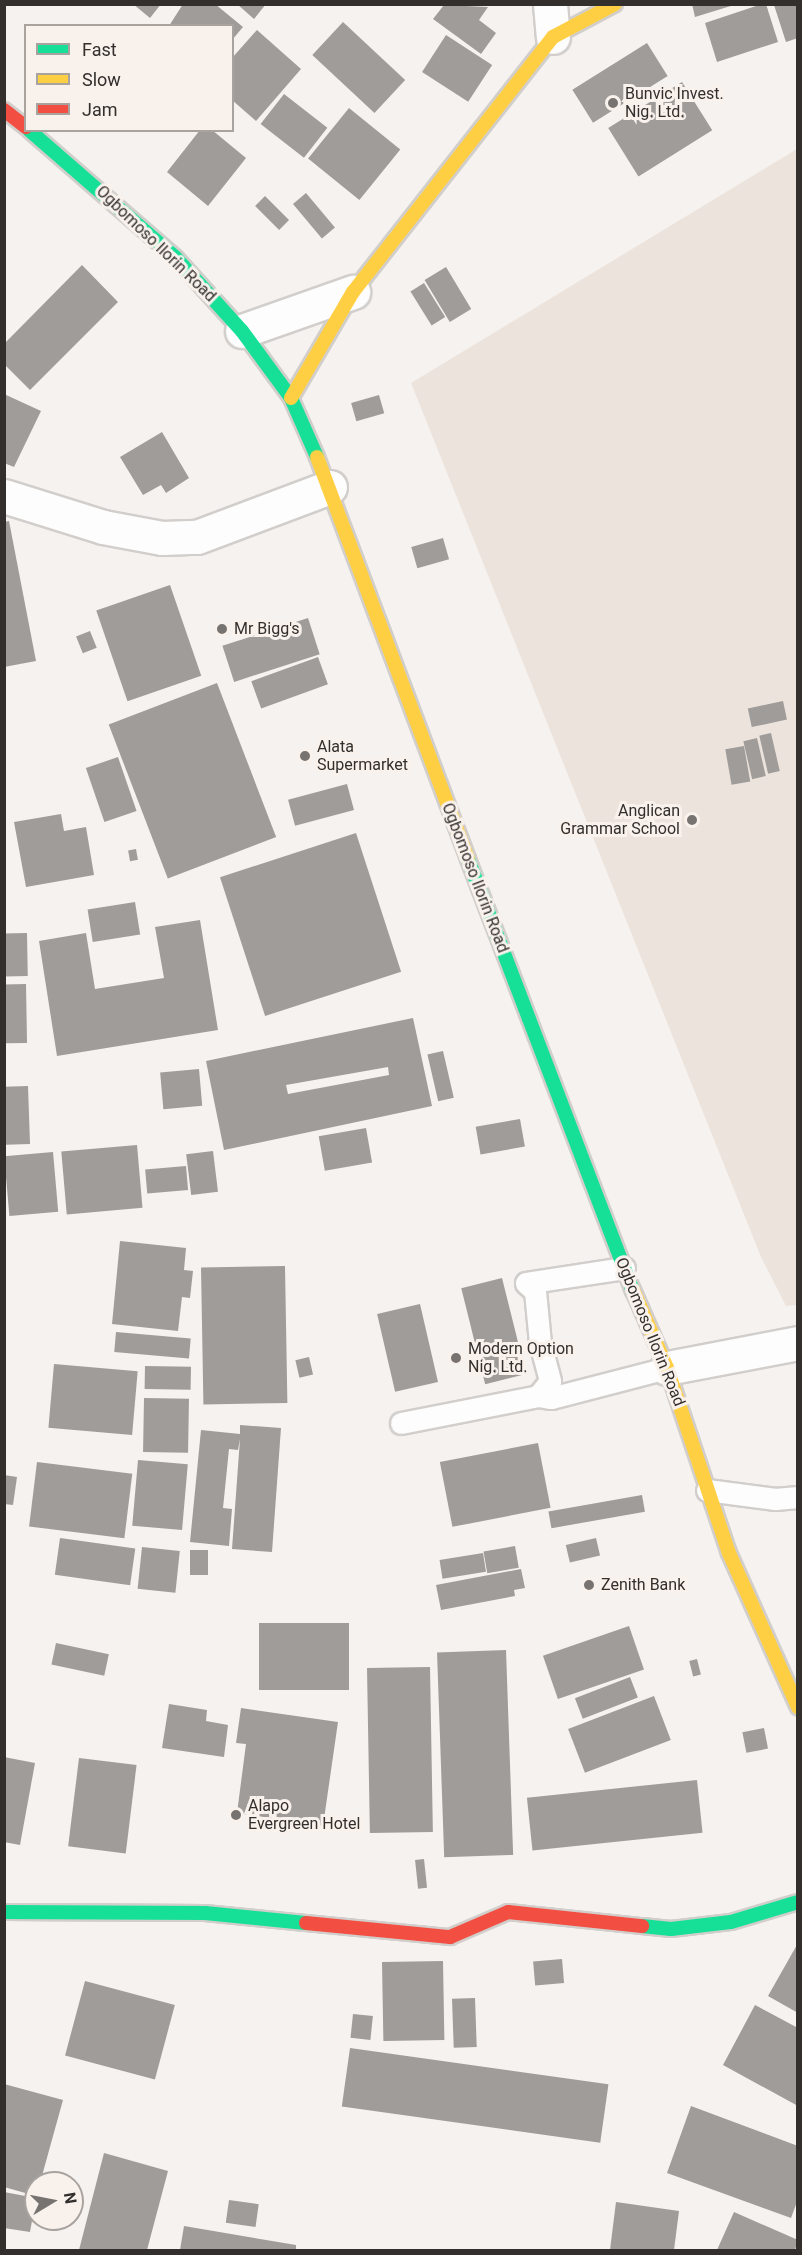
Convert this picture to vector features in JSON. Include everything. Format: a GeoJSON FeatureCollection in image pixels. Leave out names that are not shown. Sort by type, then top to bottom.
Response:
{"type":"FeatureCollection","features":[{"type":"Feature","properties":{"kind":"main road"},"geometry":{"type":"LineString","coordinates":[[291,398],[353,292],[553,37],[615,4]]}},
{"type":"Feature","properties":{"kind":"main road"},"geometry":{"type":"LineString","coordinates":[[4,110],[24,125]]}},
{"type":"Feature","properties":{"kind":"main road","name":"Ogbomoso Ilorin Road"},"geometry":{"type":"LineString","coordinates":[[31,132],[176,258],[242,331],[291,398],[330,487],[381,632],[624,1268],[668,1368],[729,1553],[798,1707]]}},
{"type":"Feature","properties":{"kind":"main road"},"geometry":{"type":"LineString","coordinates":[[4,1912],[206,1913],[450,1937],[508,1912],[671,1929],[731,1922],[798,1902]]}},
{"type":"Feature","properties":{"kind":"street"},"geometry":{"type":"LineString","coordinates":[[550,4],[553,37]]}},
{"type":"Feature","properties":{"kind":"street"},"geometry":{"type":"LineString","coordinates":[[242,331],[353,292]]}},
{"type":"Feature","properties":{"kind":"street"},"geometry":{"type":"LineString","coordinates":[[4,496],[103,527],[162,538],[197,537],[330,487]]}},
{"type":"Feature","properties":{"kind":"street"},"geometry":{"type":"LineString","coordinates":[[668,1368],[798,1343]]}},
{"type":"Feature","properties":{"kind":"lane"},"geometry":{"type":"LineString","coordinates":[[538,1396],[550,1381],[540,1343],[535,1291],[526,1283],[624,1268]]}},
{"type":"Feature","properties":{"kind":"lane"},"geometry":{"type":"LineString","coordinates":[[401,1423],[538,1396],[551,1398],[668,1368]]}},
{"type":"Feature","properties":{"kind":"lane"},"geometry":{"type":"LineString","coordinates":[[707,1490],[796,1500]]}},
{"type":"Feature","properties":{"kind":"shaded area","name":"Anglican Grammar School"},"geometry":{"type":"Polygon","coordinates":[[[797,149],[797,1305],[786,1306],[761,1257],[411,383],[797,149]]]}},
{"type":"Feature","properties":{"kind":"building"},"geometry":{"type":"Polygon","coordinates":[[[133,4],[161,4],[150,18],[133,4]]]}},
{"type":"Feature","properties":{"kind":"building"},"geometry":{"type":"Polygon","coordinates":[[[183,4],[215,4],[243,27],[234,38],[234,24],[170,24],[183,4]]]}},
{"type":"Feature","properties":{"kind":"building"},"geometry":{"type":"Polygon","coordinates":[[[237,4],[266,4],[254,19],[237,4]]]}},
{"type":"Feature","properties":{"kind":"building"},"geometry":{"type":"Polygon","coordinates":[[[692,4],[734,4],[734,5],[695,17],[692,4]]]}},
{"type":"Feature","properties":{"kind":"building"},"geometry":{"type":"Polygon","coordinates":[[[766,4],[778,42],[717,62],[705,23],[766,4]]]}},
{"type":"Feature","properties":{"kind":"building"},"geometry":{"type":"Polygon","coordinates":[[[444,5],[488,7],[479,20],[496,33],[481,54],[433,19],[444,5]]]}},
{"type":"Feature","properties":{"kind":"building"},"geometry":{"type":"Polygon","coordinates":[[[774,5],[798,5],[798,38],[786,42],[774,5]]]}},
{"type":"Feature","properties":{"kind":"building"},"geometry":{"type":"Polygon","coordinates":[[[343,22],[405,80],[374,113],[312,55],[343,22]]]}},
{"type":"Feature","properties":{"kind":"building"},"geometry":{"type":"Polygon","coordinates":[[[257,30],[301,69],[256,121],[234,102],[234,56],[257,30]]]}},
{"type":"Feature","properties":{"kind":"building"},"geometry":{"type":"Polygon","coordinates":[[[446,35],[492,65],[468,102],[422,72],[446,35]]]}},
{"type":"Feature","properties":{"kind":"building"},"geometry":{"type":"Polygon","coordinates":[[[647,43],[668,76],[593,123],[572,90],[647,43]]]}},
{"type":"Feature","properties":{"kind":"building"},"geometry":{"type":"Polygon","coordinates":[[[682,82],[712,130],[638,176],[608,128],[682,82]]]}},
{"type":"Feature","properties":{"kind":"building"},"geometry":{"type":"Polygon","coordinates":[[[284,94],[327,128],[304,158],[261,124],[284,94]]]}},
{"type":"Feature","properties":{"kind":"building"},"geometry":{"type":"Polygon","coordinates":[[[349,108],[400,150],[359,200],[308,159],[349,108]]]}},
{"type":"Feature","properties":{"kind":"building"},"geometry":{"type":"Polygon","coordinates":[[[198,132],[214,132],[246,158],[208,206],[167,172],[198,132]]]}},
{"type":"Feature","properties":{"kind":"building"},"geometry":{"type":"Polygon","coordinates":[[[306,193],[335,227],[322,238],[293,204],[306,193]]]}},
{"type":"Feature","properties":{"kind":"building"},"geometry":{"type":"Polygon","coordinates":[[[265,196],[289,220],[279,230],[255,206],[265,196]]]}},
{"type":"Feature","properties":{"kind":"building"},"geometry":{"type":"Polygon","coordinates":[[[82,265],[118,302],[30,390],[4,364],[4,344],[82,265]]]}},
{"type":"Feature","properties":{"kind":"building"},"geometry":{"type":"Polygon","coordinates":[[[446,267],[471,309],[450,322],[425,280],[446,267]]]}},
{"type":"Feature","properties":{"kind":"building"},"geometry":{"type":"Polygon","coordinates":[[[424,283],[445,317],[432,325],[410,291],[424,283]]]}},
{"type":"Feature","properties":{"kind":"building"},"geometry":{"type":"Polygon","coordinates":[[[4,394],[41,411],[14,467],[4,463],[4,394]]]}},
{"type":"Feature","properties":{"kind":"building"},"geometry":{"type":"Polygon","coordinates":[[[379,395],[384,413],[356,421],[351,403],[379,395]]]}},
{"type":"Feature","properties":{"kind":"building"},"geometry":{"type":"Polygon","coordinates":[[[162,432],[189,478],[166,493],[161,485],[143,495],[120,457],[162,432]]]}},
{"type":"Feature","properties":{"kind":"building"},"geometry":{"type":"Polygon","coordinates":[[[9,521],[36,661],[4,667],[4,522],[9,521]]]}},
{"type":"Feature","properties":{"kind":"building"},"geometry":{"type":"Polygon","coordinates":[[[443,538],[449,559],[417,568],[411,547],[443,538]]]}},
{"type":"Feature","properties":{"kind":"building"},"geometry":{"type":"Polygon","coordinates":[[[170,585],[201,676],[128,701],[96,610],[170,585]]]}},
{"type":"Feature","properties":{"kind":"building"},"geometry":{"type":"Polygon","coordinates":[[[308,618],[320,654],[234,682],[222,646],[308,618]]]}},
{"type":"Feature","properties":{"kind":"building"},"geometry":{"type":"Polygon","coordinates":[[[90,631],[97,648],[83,653],[76,637],[90,631]]]}},
{"type":"Feature","properties":{"kind":"building"},"geometry":{"type":"Polygon","coordinates":[[[318,657],[328,684],[261,709],[251,681],[318,657]]]}},
{"type":"Feature","properties":{"kind":"building"},"geometry":{"type":"Polygon","coordinates":[[[217,683],[276,837],[168,879],[109,725],[217,683]]]}},
{"type":"Feature","properties":{"kind":"building"},"geometry":{"type":"Polygon","coordinates":[[[783,701],[787,720],[752,727],[748,708],[783,701]]]}},
{"type":"Feature","properties":{"kind":"building"},"geometry":{"type":"Polygon","coordinates":[[[771,733],[780,771],[768,774],[759,736],[771,733]]]}},
{"type":"Feature","properties":{"kind":"building"},"geometry":{"type":"Polygon","coordinates":[[[757,738],[766,776],[752,779],[743,741],[757,738]]]}},
{"type":"Feature","properties":{"kind":"building"},"geometry":{"type":"Polygon","coordinates":[[[744,746],[750,781],[732,785],[725,749],[744,746]]]}},
{"type":"Feature","properties":{"kind":"building"},"geometry":{"type":"Polygon","coordinates":[[[118,757],[137,811],[104,822],[86,768],[118,757]]]}},
{"type":"Feature","properties":{"kind":"building"},"geometry":{"type":"Polygon","coordinates":[[[347,784],[354,810],[295,826],[288,800],[347,784]]]}},
{"type":"Feature","properties":{"kind":"building"},"geometry":{"type":"Polygon","coordinates":[[[61,814],[64,831],[86,827],[94,875],[26,887],[14,822],[61,814]]]}},
{"type":"Feature","properties":{"kind":"building"},"geometry":{"type":"Polygon","coordinates":[[[356,833],[401,972],[265,1016],[220,877],[356,833]]]}},
{"type":"Feature","properties":{"kind":"building"},"geometry":{"type":"Polygon","coordinates":[[[136,849],[138,860],[130,861],[128,850],[136,849]]]}},
{"type":"Feature","properties":{"kind":"building"},"geometry":{"type":"Polygon","coordinates":[[[135,902],[140,935],[93,942],[88,910],[135,902]]]}},
{"type":"Feature","properties":{"kind":"building"},"geometry":{"type":"Polygon","coordinates":[[[200,920],[218,1030],[57,1056],[39,941],[86,933],[95,989],[164,978],[155,927],[200,920]]]}},
{"type":"Feature","properties":{"kind":"building"},"geometry":{"type":"Polygon","coordinates":[[[4,933],[27,933],[28,976],[5,976],[4,933]]]}},
{"type":"Feature","properties":{"kind":"building"},"geometry":{"type":"Polygon","coordinates":[[[4,984],[26,984],[27,1043],[5,1043],[4,984]]]}},
{"type":"Feature","properties":{"kind":"building"},"geometry":{"type":"Polygon","coordinates":[[[413,1018],[432,1106],[224,1150],[206,1061],[413,1018]],[[388,1067],[286,1085],[288,1094],[389,1075],[388,1067]]]}},
{"type":"Feature","properties":{"kind":"building"},"geometry":{"type":"Polygon","coordinates":[[[443,1051],[454,1098],[438,1101],[427,1055],[443,1051]]]}},
{"type":"Feature","properties":{"kind":"building"},"geometry":{"type":"Polygon","coordinates":[[[199,1069],[202,1106],[163,1109],[160,1072],[199,1069]]]}},
{"type":"Feature","properties":{"kind":"building"},"geometry":{"type":"Polygon","coordinates":[[[28,1086],[30,1144],[6,1145],[4,1087],[28,1086]]]}},
{"type":"Feature","properties":{"kind":"building"},"geometry":{"type":"Polygon","coordinates":[[[520,1119],[525,1147],[481,1154],[476,1127],[520,1119]]]}},
{"type":"Feature","properties":{"kind":"building"},"geometry":{"type":"Polygon","coordinates":[[[366,1128],[372,1162],[325,1171],[319,1136],[366,1128]]]}},
{"type":"Feature","properties":{"kind":"building"},"geometry":{"type":"Polygon","coordinates":[[[137,1145],[142,1208],[67,1214],[61,1152],[137,1145]]]}},
{"type":"Feature","properties":{"kind":"building"},"geometry":{"type":"Polygon","coordinates":[[[213,1151],[218,1192],[191,1195],[186,1154],[213,1151]]]}},
{"type":"Feature","properties":{"kind":"building"},"geometry":{"type":"Polygon","coordinates":[[[53,1152],[58,1212],[9,1216],[4,1156],[53,1152]]]}},
{"type":"Feature","properties":{"kind":"building"},"geometry":{"type":"Polygon","coordinates":[[[186,1166],[188,1190],[147,1193],[145,1170],[186,1166]]]}},
{"type":"Feature","properties":{"kind":"building"},"geometry":{"type":"Polygon","coordinates":[[[120,1241],[186,1248],[184,1270],[193,1271],[190,1298],[182,1297],[178,1331],[112,1324],[120,1241]]]}},
{"type":"Feature","properties":{"kind":"building"},"geometry":{"type":"Polygon","coordinates":[[[285,1266],[287,1403],[203,1404],[201,1267],[285,1266]]]}},
{"type":"Feature","properties":{"kind":"building"},"geometry":{"type":"Polygon","coordinates":[[[502,1278],[526,1374],[485,1384],[461,1288],[502,1278]]]}},
{"type":"Feature","properties":{"kind":"building"},"geometry":{"type":"Polygon","coordinates":[[[420,1304],[438,1382],[395,1392],[377,1314],[420,1304]]]}},
{"type":"Feature","properties":{"kind":"building"},"geometry":{"type":"Polygon","coordinates":[[[116,1332],[191,1339],[189,1358],[114,1352],[116,1332]]]}},
{"type":"Feature","properties":{"kind":"building"},"geometry":{"type":"Polygon","coordinates":[[[309,1357],[313,1375],[299,1378],[295,1360],[309,1357]]]}},
{"type":"Feature","properties":{"kind":"building"},"geometry":{"type":"Polygon","coordinates":[[[54,1364],[138,1371],[132,1435],[48,1428],[54,1364]]]}},
{"type":"Feature","properties":{"kind":"building"},"geometry":{"type":"Polygon","coordinates":[[[145,1366],[191,1367],[191,1390],[145,1389],[145,1366]]]}},
{"type":"Feature","properties":{"kind":"building"},"geometry":{"type":"Polygon","coordinates":[[[144,1398],[189,1399],[188,1453],[143,1452],[144,1398]]]}},
{"type":"Feature","properties":{"kind":"building"},"geometry":{"type":"Polygon","coordinates":[[[240,1425],[281,1428],[272,1552],[232,1549],[240,1439],[238,1450],[229,1449],[223,1508],[232,1509],[229,1546],[190,1542],[201,1430],[240,1434],[240,1425]]]}},
{"type":"Feature","properties":{"kind":"building"},"geometry":{"type":"Polygon","coordinates":[[[538,1443],[551,1508],[452,1527],[440,1462],[538,1443]]]}},
{"type":"Feature","properties":{"kind":"building"},"geometry":{"type":"Polygon","coordinates":[[[138,1460],[188,1464],[182,1530],[132,1526],[138,1460]]]}},
{"type":"Feature","properties":{"kind":"building"},"geometry":{"type":"Polygon","coordinates":[[[37,1462],[132,1474],[124,1538],[29,1527],[37,1462]]]}},
{"type":"Feature","properties":{"kind":"building"},"geometry":{"type":"Polygon","coordinates":[[[4,1475],[17,1477],[13,1505],[4,1504],[4,1475]]]}},
{"type":"Feature","properties":{"kind":"building"},"geometry":{"type":"Polygon","coordinates":[[[642,1495],[645,1512],[551,1528],[548,1511],[642,1495]]]}},
{"type":"Feature","properties":{"kind":"building"},"geometry":{"type":"Polygon","coordinates":[[[60,1538],[135,1549],[130,1585],[55,1575],[60,1538]]]}},
{"type":"Feature","properties":{"kind":"building"},"geometry":{"type":"Polygon","coordinates":[[[596,1538],[600,1556],[570,1563],[566,1545],[596,1538]]]}},
{"type":"Feature","properties":{"kind":"building"},"geometry":{"type":"Polygon","coordinates":[[[515,1546],[519,1568],[487,1573],[483,1552],[515,1546]]]}},
{"type":"Feature","properties":{"kind":"building"},"geometry":{"type":"Polygon","coordinates":[[[142,1547],[180,1551],[175,1593],[138,1589],[142,1547]]]}},
{"type":"Feature","properties":{"kind":"building"},"geometry":{"type":"Polygon","coordinates":[[[190,1550],[208,1550],[208,1575],[190,1575],[190,1550]]]}},
{"type":"Feature","properties":{"kind":"building"},"geometry":{"type":"Polygon","coordinates":[[[483,1553],[486,1572],[443,1579],[440,1560],[483,1553]]]}},
{"type":"Feature","properties":{"kind":"building"},"geometry":{"type":"Polygon","coordinates":[[[521,1569],[525,1588],[514,1590],[515,1596],[441,1610],[436,1585],[521,1569]]]}},
{"type":"Feature","properties":{"kind":"building"},"geometry":{"type":"Polygon","coordinates":[[[259,1623],[349,1623],[349,1690],[259,1690],[259,1623]]]}},
{"type":"Feature","properties":{"kind":"building"},"geometry":{"type":"Polygon","coordinates":[[[629,1626],[644,1669],[558,1699],[543,1656],[629,1626]]]}},
{"type":"Feature","properties":{"kind":"building"},"geometry":{"type":"Polygon","coordinates":[[[56,1643],[109,1654],[104,1676],[51,1665],[56,1643]]]}},
{"type":"Feature","properties":{"kind":"building"},"geometry":{"type":"Polygon","coordinates":[[[506,1650],[513,1855],[444,1857],[437,1652],[506,1650]]]}},
{"type":"Feature","properties":{"kind":"building"},"geometry":{"type":"Polygon","coordinates":[[[697,1659],[701,1675],[693,1676],[689,1661],[697,1659]]]}},
{"type":"Feature","properties":{"kind":"building"},"geometry":{"type":"Polygon","coordinates":[[[430,1667],[433,1832],[370,1833],[367,1668],[430,1667]]]}},
{"type":"Feature","properties":{"kind":"building"},"geometry":{"type":"Polygon","coordinates":[[[630,1677],[638,1698],[583,1719],[575,1698],[630,1677]]]}},
{"type":"Feature","properties":{"kind":"building"},"geometry":{"type":"Polygon","coordinates":[[[654,1696],[671,1740],[585,1773],[568,1729],[654,1696]]]}},
{"type":"Feature","properties":{"kind":"building"},"geometry":{"type":"Polygon","coordinates":[[[169,1704],[207,1710],[206,1721],[228,1725],[224,1757],[162,1748],[169,1704]]]}},
{"type":"Feature","properties":{"kind":"building"},"geometry":{"type":"Polygon","coordinates":[[[241,1708],[338,1722],[323,1826],[237,1813],[246,1744],[236,1743],[241,1708]]]}},
{"type":"Feature","properties":{"kind":"building"},"geometry":{"type":"Polygon","coordinates":[[[764,1728],[768,1749],[746,1753],[742,1732],[764,1728]]]}},
{"type":"Feature","properties":{"kind":"building"},"geometry":{"type":"Polygon","coordinates":[[[4,1757],[35,1763],[20,1845],[4,1842],[4,1757]]]}},
{"type":"Feature","properties":{"kind":"building"},"geometry":{"type":"Polygon","coordinates":[[[79,1758],[137,1765],[126,1853],[68,1846],[79,1758]]]}},
{"type":"Feature","properties":{"kind":"building"},"geometry":{"type":"Polygon","coordinates":[[[697,1780],[703,1833],[532,1851],[527,1798],[697,1780]]]}},
{"type":"Feature","properties":{"kind":"building"},"geometry":{"type":"Polygon","coordinates":[[[424,1859],[427,1888],[418,1889],[415,1860],[424,1859]]]}},
{"type":"Feature","properties":{"kind":"building"},"geometry":{"type":"Polygon","coordinates":[[[798,1943],[798,2013],[768,1996],[798,1943]]]}},
{"type":"Feature","properties":{"kind":"building"},"geometry":{"type":"Polygon","coordinates":[[[562,1959],[564,1983],[535,1985],[533,1962],[562,1959]]]}},
{"type":"Feature","properties":{"kind":"building"},"geometry":{"type":"Polygon","coordinates":[[[443,1961],[444,2040],[383,2041],[382,1962],[443,1961]]]}},
{"type":"Feature","properties":{"kind":"building"},"geometry":{"type":"Polygon","coordinates":[[[85,1981],[175,2005],[155,2079],[65,2055],[85,1981]]]}},
{"type":"Feature","properties":{"kind":"building"},"geometry":{"type":"Polygon","coordinates":[[[475,1998],[477,2047],[454,2048],[452,1999],[475,1998]]]}},
{"type":"Feature","properties":{"kind":"building"},"geometry":{"type":"Polygon","coordinates":[[[755,2005],[798,2028],[798,2106],[723,2065],[755,2005]]]}},
{"type":"Feature","properties":{"kind":"building"},"geometry":{"type":"Polygon","coordinates":[[[353,2014],[373,2016],[370,2040],[350,2038],[353,2014]]]}},
{"type":"Feature","properties":{"kind":"building"},"geometry":{"type":"Polygon","coordinates":[[[350,2048],[608,2084],[600,2143],[342,2106],[350,2048]]]}},
{"type":"Feature","properties":{"kind":"building"},"geometry":{"type":"Polygon","coordinates":[[[4,2084],[63,2100],[43,2171],[24,2171],[24,2193],[4,2187],[4,2084]]]}},
{"type":"Feature","properties":{"kind":"building"},"geometry":{"type":"Polygon","coordinates":[[[691,2106],[798,2146],[798,2199],[791,2218],[667,2173],[691,2106]]]}},
{"type":"Feature","properties":{"kind":"building"},"geometry":{"type":"Polygon","coordinates":[[[104,2153],[168,2171],[147,2250],[79,2250],[104,2153]]]}},
{"type":"Feature","properties":{"kind":"building"},"geometry":{"type":"Polygon","coordinates":[[[4,2192],[24,2196],[24,2231],[30,2232],[4,2228],[4,2192]]]}},
{"type":"Feature","properties":{"kind":"building"},"geometry":{"type":"Polygon","coordinates":[[[229,2200],[259,2204],[256,2227],[226,2223],[229,2200]]]}},
{"type":"Feature","properties":{"kind":"building"},"geometry":{"type":"Polygon","coordinates":[[[616,2202],[679,2211],[674,2250],[610,2250],[616,2202]]]}},
{"type":"Feature","properties":{"kind":"building"},"geometry":{"type":"Polygon","coordinates":[[[734,2212],[798,2240],[795,2250],[717,2250],[734,2212]]]}},
{"type":"Feature","properties":{"kind":"building"},"geometry":{"type":"Polygon","coordinates":[[[184,2226],[296,2245],[296,2250],[180,2250],[184,2226]]]}},
{"type":"Feature","properties":{"kind":"traffic: fast"},"geometry":{"type":"LineString","coordinates":[[31,132],[176,258],[242,331],[291,398],[317,457]]}},
{"type":"Feature","properties":{"kind":"traffic: fast"},"geometry":{"type":"LineString","coordinates":[[468,859],[633,1290]]}},
{"type":"Feature","properties":{"kind":"traffic: fast"},"geometry":{"type":"LineString","coordinates":[[642,1926],[671,1929],[731,1922],[798,1902]]}},
{"type":"Feature","properties":{"kind":"traffic: fast"},"geometry":{"type":"LineString","coordinates":[[4,1912],[205,1913],[306,1923]]}},
{"type":"Feature","properties":{"kind":"traffic: slow"},"geometry":{"type":"LineString","coordinates":[[291,398],[353,292],[553,37],[615,4]]}},
{"type":"Feature","properties":{"kind":"traffic: slow"},"geometry":{"type":"LineString","coordinates":[[317,457],[468,859]]}},
{"type":"Feature","properties":{"kind":"traffic: slow"},"geometry":{"type":"LineString","coordinates":[[633,1290],[667,1368],[729,1553],[798,1707]]}},
{"type":"Feature","properties":{"kind":"traffic: jam"},"geometry":{"type":"LineString","coordinates":[[4,110],[24,125]]}},
{"type":"Feature","properties":{"kind":"traffic: jam"},"geometry":{"type":"LineString","coordinates":[[306,1923],[450,1937],[508,1912],[642,1926]]}},
{"type":"Feature","properties":{"kind":"place","name":"Bunvic Invest. Nig. Ltd."},"geometry":{"type":"Point","coordinates":[613,103]}},
{"type":"Feature","properties":{"kind":"place","name":"Mr Bigg's"},"geometry":{"type":"Point","coordinates":[222,629]}},
{"type":"Feature","properties":{"kind":"place","name":"Alata Supermarket"},"geometry":{"type":"Point","coordinates":[305,756]}},
{"type":"Feature","properties":{"kind":"place","name":"Anglican Grammar School"},"geometry":{"type":"Point","coordinates":[692,820]}},
{"type":"Feature","properties":{"kind":"place","name":"Modern Option Nig. Ltd."},"geometry":{"type":"Point","coordinates":[456,1358]}},
{"type":"Feature","properties":{"kind":"place","name":"Zenith Bank"},"geometry":{"type":"Point","coordinates":[589,1585]}},
{"type":"Feature","properties":{"kind":"place","name":"Alapo Evergreen Hotel"},"geometry":{"type":"Point","coordinates":[236,1815]}}]}
